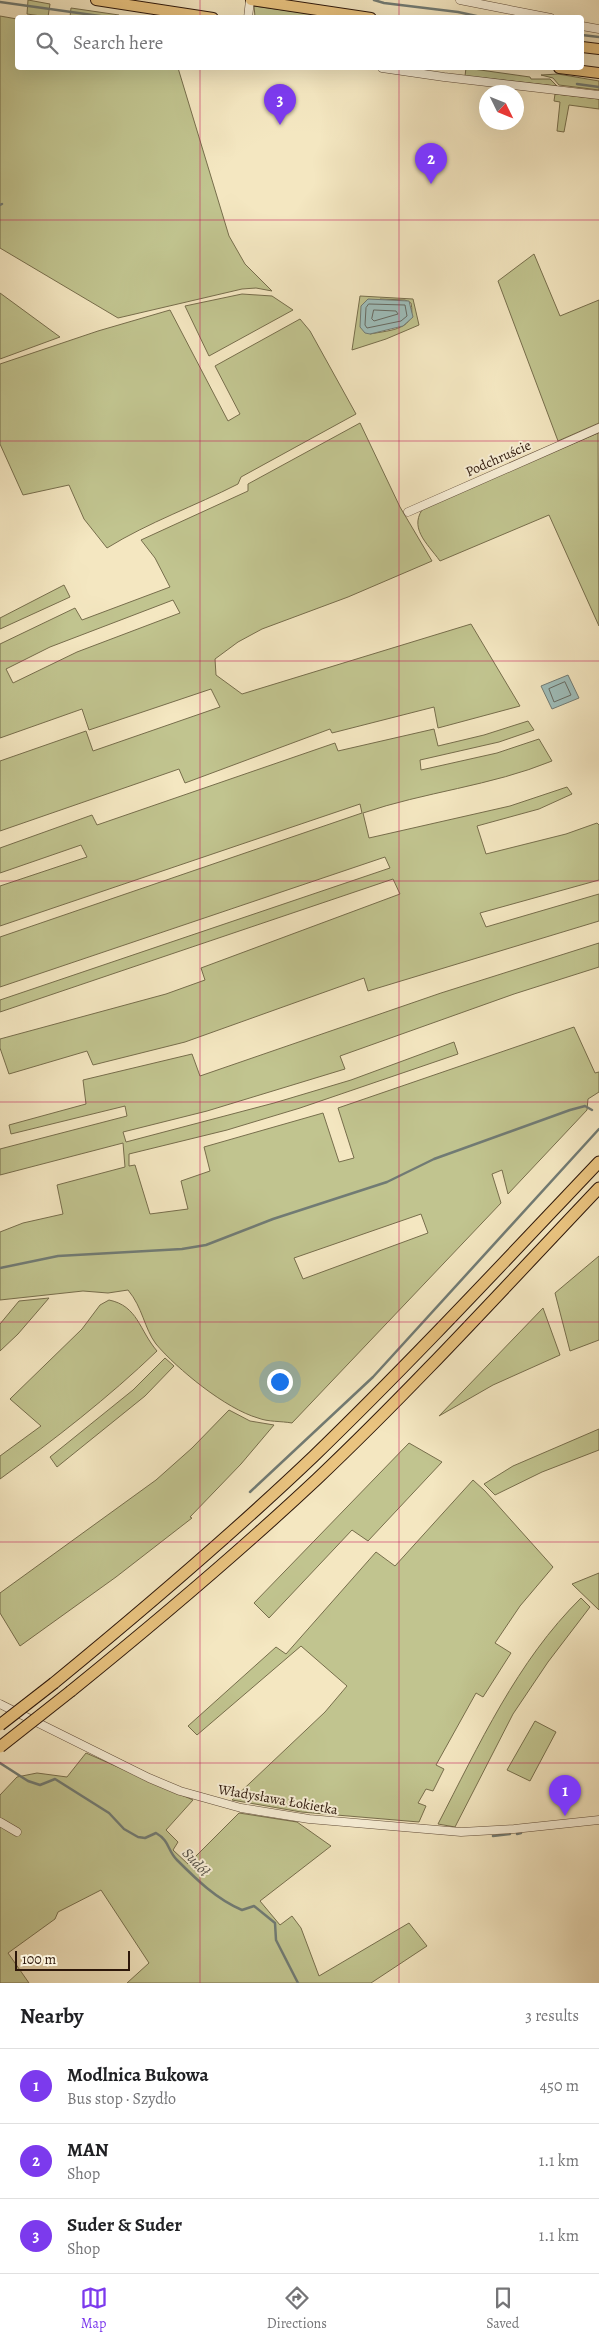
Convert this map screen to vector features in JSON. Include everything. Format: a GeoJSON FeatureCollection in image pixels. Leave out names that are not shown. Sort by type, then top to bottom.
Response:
{"type":"FeatureCollection","features":[{"type":"Feature","properties":{"kind":"highway"},"geometry":{"type":"LineString","coordinates":[[0,1725],[54,1683],[180,1577],[312,1457],[426,1345],[599,1162]]}},
{"type":"Feature","properties":{"kind":"highway"},"geometry":{"type":"LineString","coordinates":[[0,1747],[196,1589],[317,1478],[464,1331],[599,1188]]}},
{"type":"Feature","properties":{"kind":"main road"},"geometry":{"type":"LineString","coordinates":[[96,0],[194,15]]}},
{"type":"Feature","properties":{"kind":"main road"},"geometry":{"type":"LineString","coordinates":[[250,0],[350,15]]}},
{"type":"Feature","properties":{"kind":"main road"},"geometry":{"type":"LineString","coordinates":[[584,47],[599,49]]}},
{"type":"Feature","properties":{"kind":"main road"},"geometry":{"type":"LineString","coordinates":[[575,70],[599,73]]}},
{"type":"Feature","properties":{"kind":"street"},"geometry":{"type":"LineString","coordinates":[[248,15],[250,0]]}},
{"type":"Feature","properties":{"kind":"street"},"geometry":{"type":"LineString","coordinates":[[460,0],[536,15]]}},
{"type":"Feature","properties":{"kind":"street"},"geometry":{"type":"LineString","coordinates":[[584,26],[599,29]]}},
{"type":"Feature","properties":{"kind":"street"},"geometry":{"type":"LineString","coordinates":[[396,70],[599,95]]}},
{"type":"Feature","properties":{"kind":"street"},"geometry":{"type":"LineString","coordinates":[[444,77],[445,70]]}},
{"type":"Feature","properties":{"kind":"street","name":"Podchruście"},"geometry":{"type":"LineString","coordinates":[[408,512],[599,428]]}},
{"type":"Feature","properties":{"kind":"street","name":"Władysława Łokietka"},"geometry":{"type":"LineString","coordinates":[[0,1704],[149,1778],[180,1791],[226,1804],[309,1819],[461,1832],[599,1820]]}},
{"type":"Feature","properties":{"kind":"street"},"geometry":{"type":"LineString","coordinates":[[0,1822],[17,1832]]}},
{"type":"Feature","properties":{"kind":"green space"},"geometry":{"type":"Polygon","coordinates":[[[28,0],[50,4],[48,15],[27,14],[28,0]]]}},
{"type":"Feature","properties":{"kind":"green space"},"geometry":{"type":"Polygon","coordinates":[[[254,6],[319,15],[255,15],[254,6]]]}},
{"type":"Feature","properties":{"kind":"green space"},"geometry":{"type":"Polygon","coordinates":[[[71,8],[119,15],[70,15],[71,8]]]}},
{"type":"Feature","properties":{"kind":"green space"},"geometry":{"type":"Polygon","coordinates":[[[0,16],[15,19],[15,70],[179,70],[229,236],[245,264],[272,291],[256,288],[242,289],[118,318],[0,248],[0,16]]]}},
{"type":"Feature","properties":{"kind":"green space"},"geometry":{"type":"Polygon","coordinates":[[[466,70],[480,70],[530,77],[531,79],[550,79],[557,86],[465,76],[466,70]]]}},
{"type":"Feature","properties":{"kind":"green space"},"geometry":{"type":"Polygon","coordinates":[[[558,74],[599,81],[599,90],[559,85],[553,78],[541,75],[558,74]]]}},
{"type":"Feature","properties":{"kind":"green space"},"geometry":{"type":"Polygon","coordinates":[[[555,94],[599,99],[599,109],[569,105],[564,132],[557,131],[560,102],[554,101],[555,94]]]}},
{"type":"Feature","properties":{"kind":"green space"},"geometry":{"type":"Polygon","coordinates":[[[534,254],[560,316],[599,300],[599,423],[558,441],[498,281],[534,254]]]}},
{"type":"Feature","properties":{"kind":"green space"},"geometry":{"type":"Polygon","coordinates":[[[0,293],[60,337],[0,359],[0,293]]]}},
{"type":"Feature","properties":{"kind":"green space"},"geometry":{"type":"Polygon","coordinates":[[[242,294],[272,296],[293,310],[209,356],[185,306],[242,294]]]}},
{"type":"Feature","properties":{"kind":"green space"},"geometry":{"type":"Polygon","coordinates":[[[360,296],[413,299],[419,325],[386,339],[352,350],[360,296]],[[380,299],[370,334],[394,330],[406,324],[412,312],[411,303],[405,300],[380,299]]]}},
{"type":"Feature","properties":{"kind":"green space"},"geometry":{"type":"Polygon","coordinates":[[[170,310],[228,421],[240,414],[215,366],[300,319],[310,331],[356,414],[241,477],[238,484],[139,530],[107,548],[84,519],[69,485],[23,495],[0,444],[0,364],[98,331],[170,310]]]}},
{"type":"Feature","properties":{"kind":"green space"},"geometry":{"type":"Polygon","coordinates":[[[360,423],[400,507],[432,561],[348,597],[262,629],[238,642],[215,659],[216,675],[242,694],[471,624],[520,706],[438,728],[434,707],[332,733],[330,729],[185,783],[179,769],[0,831],[0,761],[86,731],[93,751],[220,707],[211,689],[89,730],[82,709],[0,738],[0,644],[75,608],[82,620],[170,587],[155,558],[141,540],[248,491],[248,484],[360,423]],[[173,600],[50,647],[6,669],[13,683],[77,652],[180,613],[173,600]]]}},
{"type":"Feature","properties":{"kind":"green space"},"geometry":{"type":"Polygon","coordinates":[[[598,433],[599,626],[549,515],[440,561],[421,535],[418,521],[425,506],[598,433]]]}},
{"type":"Feature","properties":{"kind":"green space"},"geometry":{"type":"Polygon","coordinates":[[[64,585],[70,597],[0,629],[0,618],[64,585]]]}},
{"type":"Feature","properties":{"kind":"green space"},"geometry":{"type":"Polygon","coordinates":[[[528,721],[534,730],[499,742],[420,760],[421,770],[497,753],[539,739],[552,761],[505,777],[363,813],[369,838],[510,806],[567,787],[572,794],[539,809],[477,826],[486,854],[566,834],[597,823],[599,825],[599,880],[480,913],[486,927],[599,894],[599,921],[368,991],[364,978],[185,1042],[93,1065],[87,1051],[9,1074],[0,1048],[0,1039],[166,994],[205,980],[201,968],[400,894],[393,879],[0,1012],[0,1000],[390,868],[385,857],[0,987],[0,937],[362,813],[360,804],[0,926],[0,886],[87,857],[81,845],[0,873],[0,848],[92,815],[97,825],[335,743],[338,751],[434,729],[438,746],[484,735],[528,721]]]}},
{"type":"Feature","properties":{"kind":"green space"},"geometry":{"type":"Polygon","coordinates":[[[599,943],[599,967],[514,994],[340,1056],[345,1069],[207,1111],[123,1132],[126,1142],[274,1103],[351,1080],[454,1042],[458,1054],[300,1108],[227,1130],[129,1154],[129,1166],[135,1165],[150,1214],[188,1209],[181,1181],[210,1171],[204,1147],[323,1113],[339,1162],[354,1158],[338,1108],[574,1027],[595,1073],[599,1072],[599,1092],[588,1099],[587,1110],[508,1194],[502,1170],[492,1174],[501,1203],[292,1423],[266,1420],[245,1413],[217,1397],[189,1376],[156,1344],[137,1304],[128,1290],[108,1293],[83,1291],[0,1300],[0,1232],[23,1223],[63,1214],[57,1185],[125,1167],[123,1143],[0,1175],[0,1149],[127,1116],[125,1106],[11,1134],[9,1125],[86,1104],[83,1080],[192,1054],[200,1076],[441,993],[599,943]],[[421,1214],[294,1258],[303,1279],[428,1233],[421,1214]]]}},
{"type":"Feature","properties":{"kind":"green space"},"geometry":{"type":"Polygon","coordinates":[[[599,1256],[599,1340],[570,1351],[555,1293],[599,1256]]]}},
{"type":"Feature","properties":{"kind":"green space"},"geometry":{"type":"Polygon","coordinates":[[[49,1298],[18,1334],[0,1351],[0,1324],[19,1301],[49,1298]]]}},
{"type":"Feature","properties":{"kind":"green space"},"geometry":{"type":"Polygon","coordinates":[[[109,1300],[119,1303],[132,1313],[157,1351],[81,1418],[0,1479],[0,1456],[41,1426],[10,1399],[82,1329],[100,1305],[109,1300]]]}},
{"type":"Feature","properties":{"kind":"green space"},"geometry":{"type":"Polygon","coordinates":[[[543,1308],[560,1355],[493,1385],[439,1416],[543,1308]]]}},
{"type":"Feature","properties":{"kind":"green space"},"geometry":{"type":"Polygon","coordinates":[[[165,1358],[174,1366],[145,1396],[57,1467],[50,1457],[133,1390],[165,1358]]]}},
{"type":"Feature","properties":{"kind":"green space"},"geometry":{"type":"Polygon","coordinates":[[[229,1410],[250,1421],[274,1425],[241,1464],[190,1517],[192,1518],[116,1577],[20,1646],[0,1613],[0,1593],[156,1480],[192,1448],[229,1410]]]}},
{"type":"Feature","properties":{"kind":"green space"},"geometry":{"type":"Polygon","coordinates":[[[599,1429],[599,1450],[542,1472],[495,1495],[484,1484],[513,1466],[599,1429]]]}},
{"type":"Feature","properties":{"kind":"green space"},"geometry":{"type":"Polygon","coordinates":[[[409,1443],[442,1462],[368,1541],[352,1530],[269,1618],[254,1603],[409,1443]]]}},
{"type":"Feature","properties":{"kind":"green space"},"geometry":{"type":"Polygon","coordinates":[[[473,1480],[553,1567],[520,1606],[495,1643],[511,1653],[483,1697],[476,1693],[436,1765],[444,1769],[433,1791],[426,1789],[418,1803],[426,1806],[419,1822],[301,1812],[232,1800],[325,1712],[347,1686],[301,1646],[197,1735],[188,1726],[276,1647],[286,1654],[376,1552],[395,1566],[473,1480]]]}},
{"type":"Feature","properties":{"kind":"green space"},"geometry":{"type":"Polygon","coordinates":[[[599,1573],[599,1610],[572,1584],[599,1573]]]}},
{"type":"Feature","properties":{"kind":"green space"},"geometry":{"type":"Polygon","coordinates":[[[581,1598],[590,1607],[548,1662],[513,1714],[455,1827],[438,1824],[484,1734],[518,1676],[558,1623],[581,1598]]]}},
{"type":"Feature","properties":{"kind":"green space"},"geometry":{"type":"Polygon","coordinates":[[[535,1721],[556,1732],[530,1781],[507,1770],[535,1721]]]}},
{"type":"Feature","properties":{"kind":"green space"},"geometry":{"type":"Polygon","coordinates":[[[86,1753],[193,1800],[166,1830],[178,1842],[173,1850],[188,1864],[239,1813],[297,1822],[331,1846],[260,1901],[280,1925],[292,1916],[301,1928],[319,1976],[409,1923],[427,1946],[371,1983],[127,1983],[149,1963],[101,1890],[58,1912],[55,1919],[8,1953],[29,1983],[0,1983],[0,1795],[17,1777],[37,1773],[67,1777],[86,1753]]]}},
{"type":"Feature","properties":{"kind":"water"},"geometry":{"type":"Polygon","coordinates":[[[368,299],[409,301],[413,317],[403,326],[370,334],[365,333],[360,327],[361,306],[368,299]]]}},
{"type":"Feature","properties":{"kind":"water"},"geometry":{"type":"Polygon","coordinates":[[[568,675],[579,698],[552,709],[541,686],[568,675]]]}},
{"type":"Feature","properties":{"kind":"waterway"},"geometry":{"type":"LineString","coordinates":[[374,0],[472,15]]}},
{"type":"Feature","properties":{"kind":"waterway"},"geometry":{"type":"LineString","coordinates":[[0,2],[93,15]]}},
{"type":"Feature","properties":{"kind":"waterway"},"geometry":{"type":"LineString","coordinates":[[584,35],[599,37]]}},
{"type":"Feature","properties":{"kind":"waterway"},"geometry":{"type":"LineString","coordinates":[[577,84],[599,87]]}},
{"type":"Feature","properties":{"kind":"waterway"},"geometry":{"type":"LineString","coordinates":[[0,1268],[58,1256],[182,1249],[206,1245],[273,1219],[387,1182],[434,1159],[570,1110],[585,1106],[592,1110]]}},
{"type":"Feature","properties":{"kind":"waterway"},"geometry":{"type":"LineString","coordinates":[[250,1492],[373,1377],[599,1129]]}},
{"type":"Feature","properties":{"kind":"waterway","name":"Sudół"},"geometry":{"type":"LineString","coordinates":[[0,1763],[28,1781],[40,1785],[55,1779],[109,1813],[124,1829],[138,1837],[145,1838],[156,1833],[161,1836],[177,1860],[215,1894],[242,1910],[254,1906],[275,1923],[276,1940],[298,1983]]}},
{"type":"Feature","properties":{"kind":"waterway"},"geometry":{"type":"LineString","coordinates":[[517,1834],[521,1833]]}},
{"type":"Feature","properties":{"kind":"waterway"},"geometry":{"type":"LineString","coordinates":[[493,1836],[510,1834]]}},
{"type":"Feature","properties":{"kind":"place","name":"Suder & Suder"},"geometry":{"type":"Point","coordinates":[280,125]}},
{"type":"Feature","properties":{"kind":"place","name":"MAN"},"geometry":{"type":"Point","coordinates":[431,184]}},
{"type":"Feature","properties":{"kind":"place","name":"Modlnica Bukowa"},"geometry":{"type":"Point","coordinates":[565,1816]}}]}
